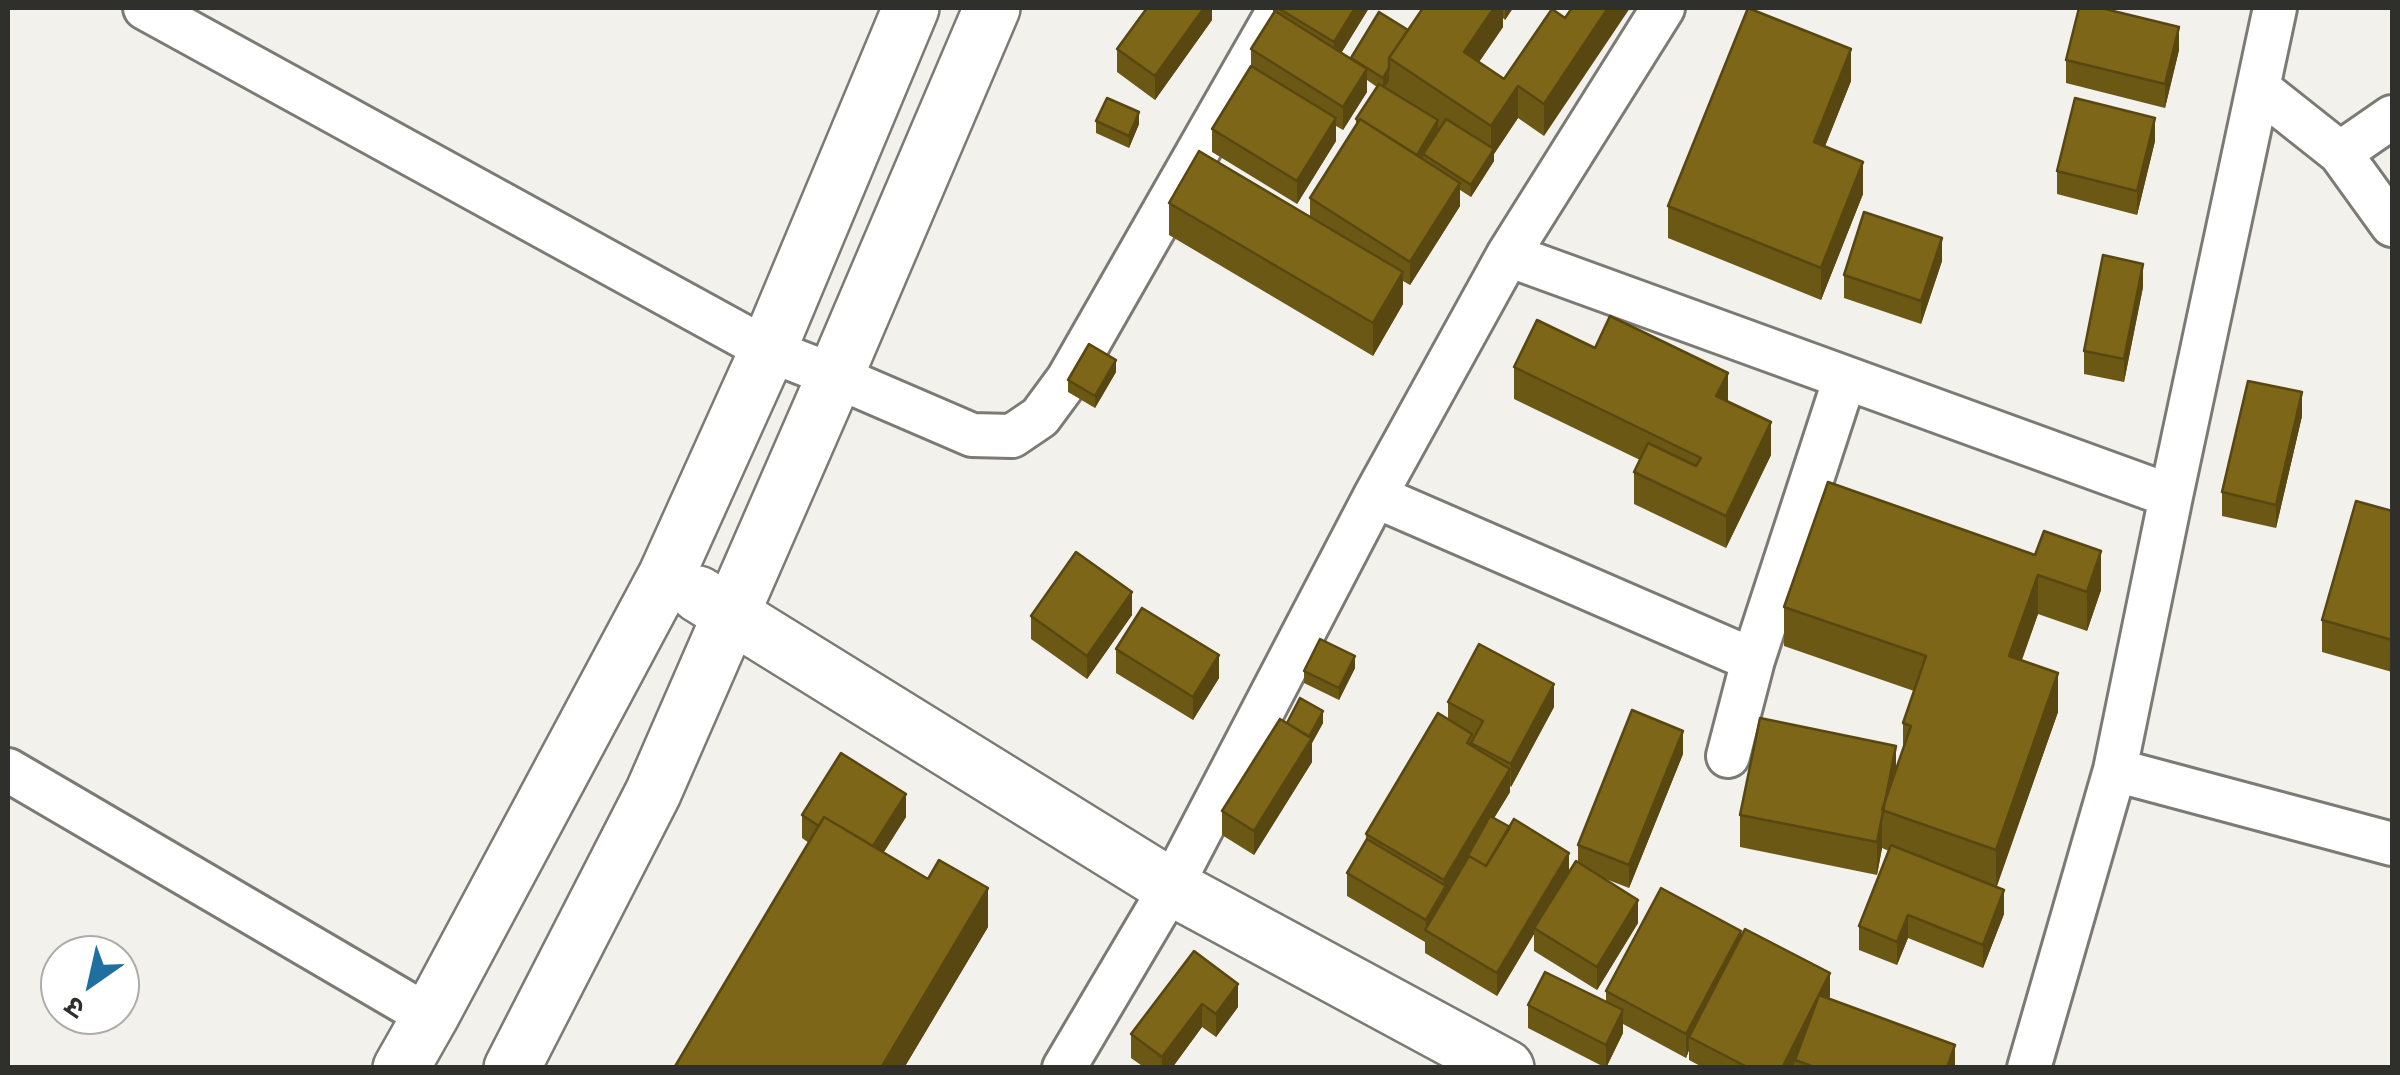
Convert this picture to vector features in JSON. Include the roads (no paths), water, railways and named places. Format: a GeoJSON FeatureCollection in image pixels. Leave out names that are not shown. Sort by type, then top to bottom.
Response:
{"type":"FeatureCollection","features":[{"type":"Feature","properties":{"kind":"main road"},"geometry":{"type":"LineString","coordinates":[[401,1068],[666,576],[768,350],[910,8]]}},
{"type":"Feature","properties":{"kind":"main road"},"geometry":{"type":"LineString","coordinates":[[512,1068],[653,792],[992,8]]}},
{"type":"Feature","properties":{"kind":"main road"},"geometry":{"type":"LineString","coordinates":[[666,576],[1171,886],[1506,1068]]}},
{"type":"Feature","properties":{"kind":"street"},"geometry":{"type":"LineString","coordinates":[[146,8],[768,350],[972,435],[1012,436],[1040,417],[1068,379],[1280,8]]}},
{"type":"Feature","properties":{"kind":"street"},"geometry":{"type":"LineString","coordinates":[[1064,1068],[1171,886],[1375,496],[1508,255],[1663,8]]}},
{"type":"Feature","properties":{"kind":"street"},"geometry":{"type":"LineString","coordinates":[[2029,1068],[2115,770],[2274,8]]}},
{"type":"Feature","properties":{"kind":"street"},"geometry":{"type":"LineString","coordinates":[[2258,88],[2340,153],[2392,225]]}},
{"type":"Feature","properties":{"kind":"street"},"geometry":{"type":"LineString","coordinates":[[2340,153],[2392,116]]}},
{"type":"Feature","properties":{"kind":"street"},"geometry":{"type":"LineString","coordinates":[[1508,255],[2171,496]]}},
{"type":"Feature","properties":{"kind":"street"},"geometry":{"type":"LineString","coordinates":[[1728,756],[1753,660],[1845,378]]}},
{"type":"Feature","properties":{"kind":"street"},"geometry":{"type":"LineString","coordinates":[[1375,496],[1753,660]]}},
{"type":"Feature","properties":{"kind":"street"},"geometry":{"type":"LineString","coordinates":[[8,770],[430,1017]]}},
{"type":"Feature","properties":{"kind":"street"},"geometry":{"type":"LineString","coordinates":[[2115,770],[2392,844]]}}]}
